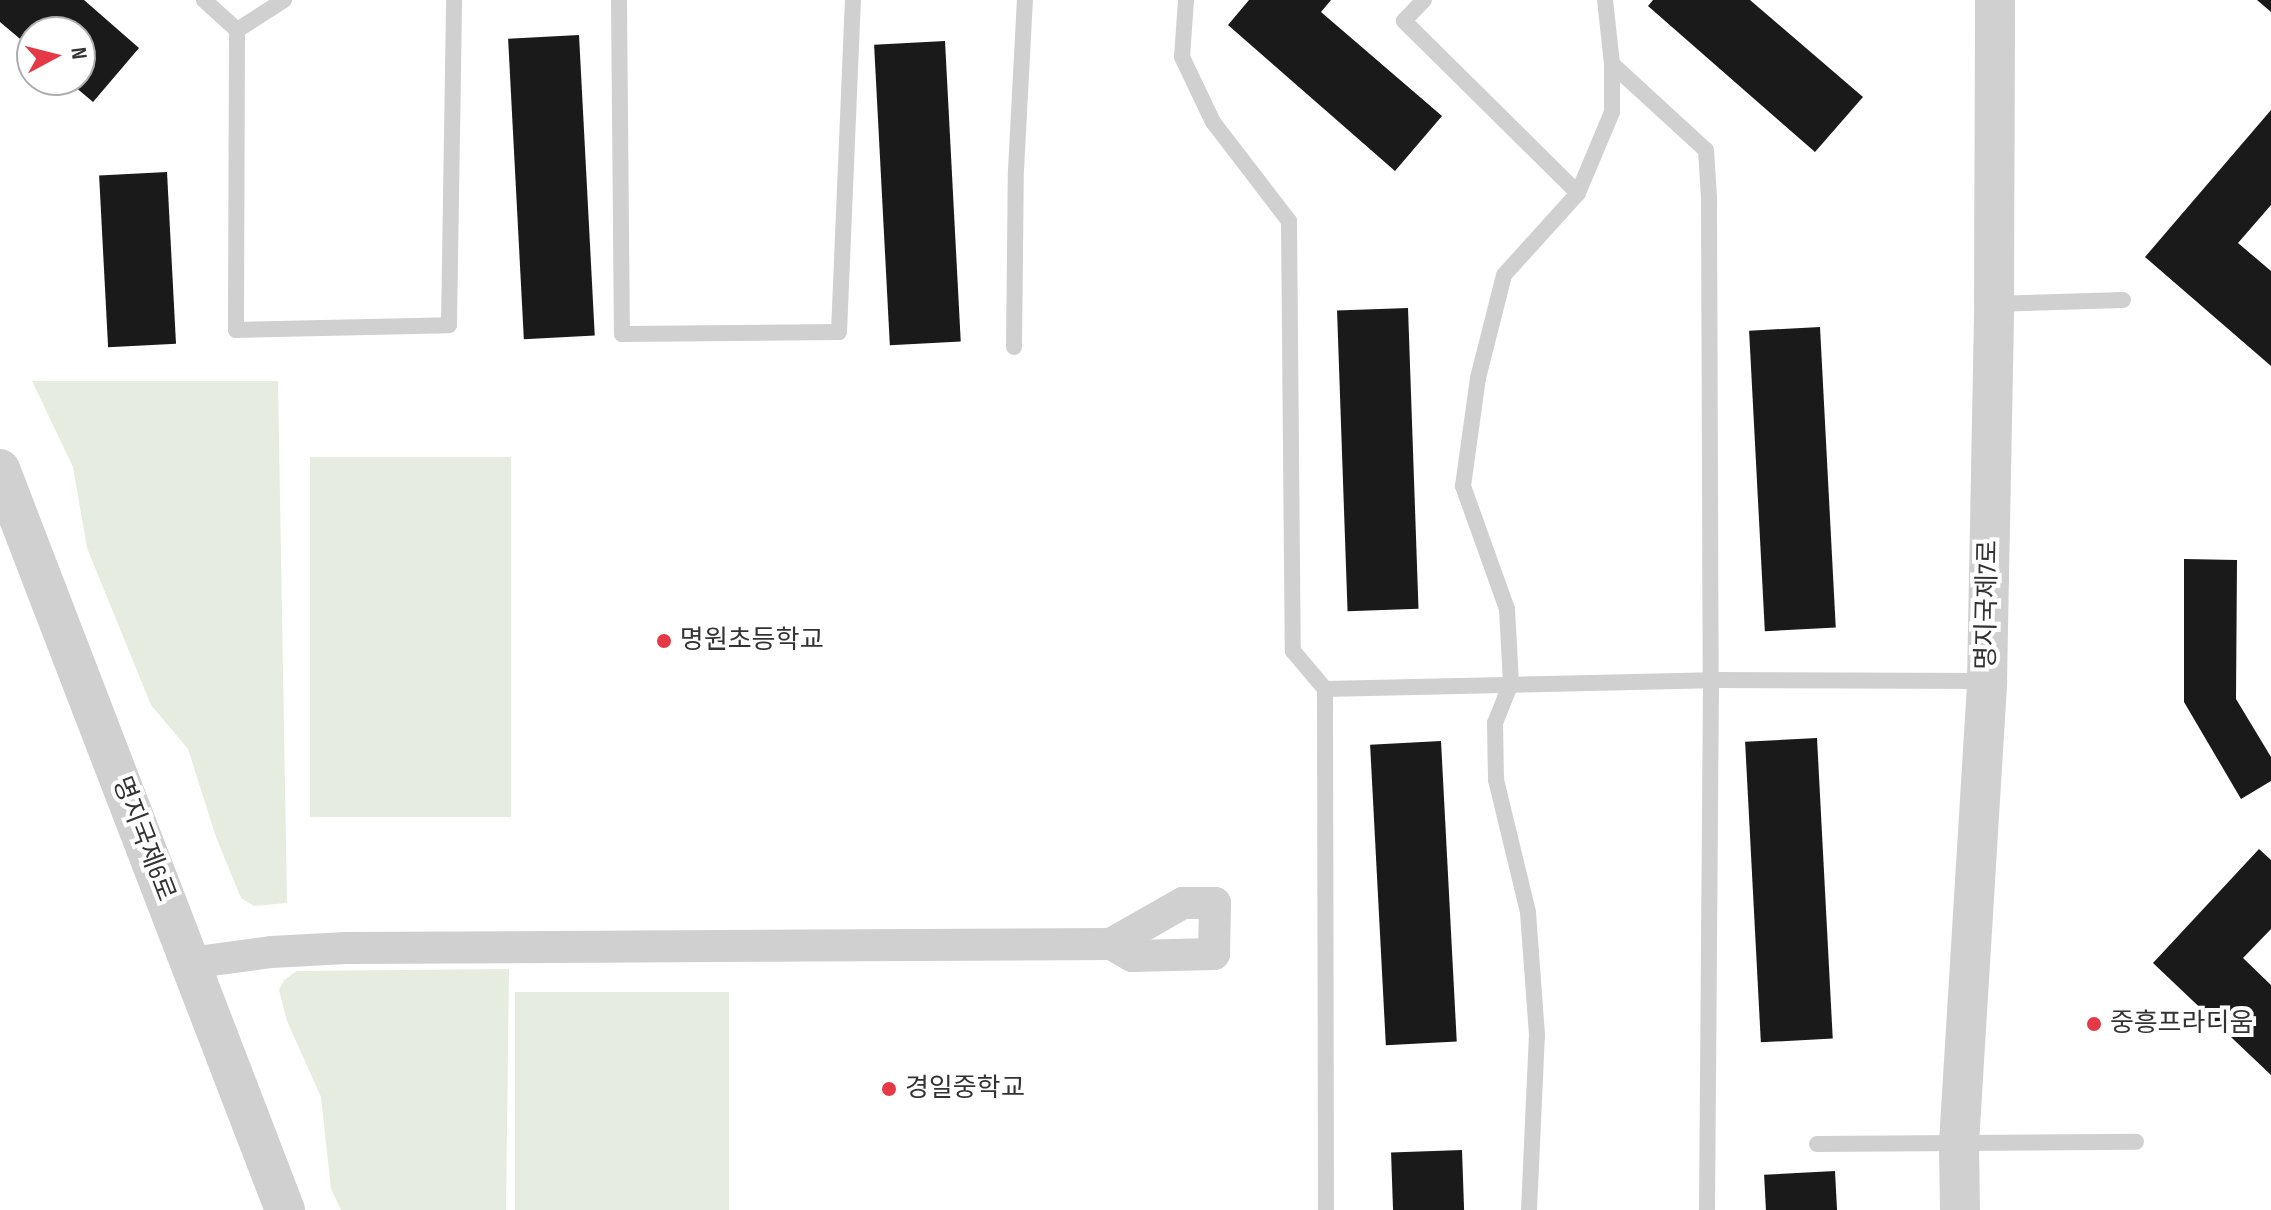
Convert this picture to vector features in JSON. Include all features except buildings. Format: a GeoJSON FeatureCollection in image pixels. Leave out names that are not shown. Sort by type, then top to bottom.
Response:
{"type":"FeatureCollection","features":[{"type":"Feature","properties":{"kind":"street","name":"명지국제7로"},"geometry":{"type":"LineString","coordinates":[[1960,1210],[1959,1143],[1987,681],[1994,304],[1995,0]]}},
{"type":"Feature","properties":{"kind":"street","name":"명지국제6로"},"geometry":{"type":"LineString","coordinates":[[0,469],[285,1210]]}},
{"type":"Feature","properties":{"kind":"street"},"geometry":{"type":"LineString","coordinates":[[190,963],[271,952],[346,948],[1111,944]]}},
{"type":"Feature","properties":{"kind":"lane"},"geometry":{"type":"LineString","coordinates":[[204,0],[237,30],[236,330],[449,325],[454,0]]}},
{"type":"Feature","properties":{"kind":"lane"},"geometry":{"type":"LineString","coordinates":[[237,30],[284,0]]}},
{"type":"Feature","properties":{"kind":"lane"},"geometry":{"type":"LineString","coordinates":[[619,0],[622,334],[839,332],[853,0]]}},
{"type":"Feature","properties":{"kind":"lane"},"geometry":{"type":"LineString","coordinates":[[1014,347],[1016,170],[1025,0]]}},
{"type":"Feature","properties":{"kind":"lane"},"geometry":{"type":"LineString","coordinates":[[1186,0],[1182,57],[1188,70],[1213,122],[1289,221],[1293,651],[1325,689],[1326,1210]]}},
{"type":"Feature","properties":{"kind":"lane"},"geometry":{"type":"LineString","coordinates":[[1424,0],[1404,21],[1578,193]]}},
{"type":"Feature","properties":{"kind":"lane"},"geometry":{"type":"LineString","coordinates":[[1529,1210],[1537,1035],[1528,912],[1496,780],[1495,723],[1511,683],[1507,609],[1463,486],[1478,378],[1504,275],[1578,193],[1612,112],[1612,64],[1605,0]]}},
{"type":"Feature","properties":{"kind":"lane"},"geometry":{"type":"LineString","coordinates":[[1612,64],[1706,150],[1709,198],[1711,680],[1707,1210]]}},
{"type":"Feature","properties":{"kind":"lane"},"geometry":{"type":"LineString","coordinates":[[1994,304],[2123,300]]}},
{"type":"Feature","properties":{"kind":"lane"},"geometry":{"type":"LineString","coordinates":[[1325,689],[1711,680],[1987,681]]}},
{"type":"Feature","properties":{"kind":"lane"},"geometry":{"type":"LineString","coordinates":[[1817,1144],[2136,1142]]}},
{"type":"Feature","properties":{"kind":"shaded area"},"geometry":{"type":"Polygon","coordinates":[[[32,381],[278,381],[287,903],[254,906],[241,898],[216,837],[188,749],[151,705],[87,548],[73,467],[32,381]]]}},
{"type":"Feature","properties":{"kind":"shaded area"},"geometry":{"type":"Polygon","coordinates":[[[310,457],[511,457],[511,817],[310,817],[310,457]]]}},
{"type":"Feature","properties":{"kind":"shaded area"},"geometry":{"type":"Polygon","coordinates":[[[509,969],[506,1210],[341,1210],[331,1189],[321,1097],[287,1021],[279,990],[284,980],[297,971],[509,969]]]}},
{"type":"Feature","properties":{"kind":"shaded area"},"geometry":{"type":"Polygon","coordinates":[[[515,992],[729,992],[729,1210],[515,1210],[515,992]]]}},
{"type":"Feature","properties":{"kind":"place","name":"명원초등학교"},"geometry":{"type":"Point","coordinates":[664,641]}},
{"type":"Feature","properties":{"kind":"place","name":"중흥프라디움"},"geometry":{"type":"Point","coordinates":[2094,1024]}},
{"type":"Feature","properties":{"kind":"place","name":"경일중학교"},"geometry":{"type":"Point","coordinates":[889,1089]}}]}
